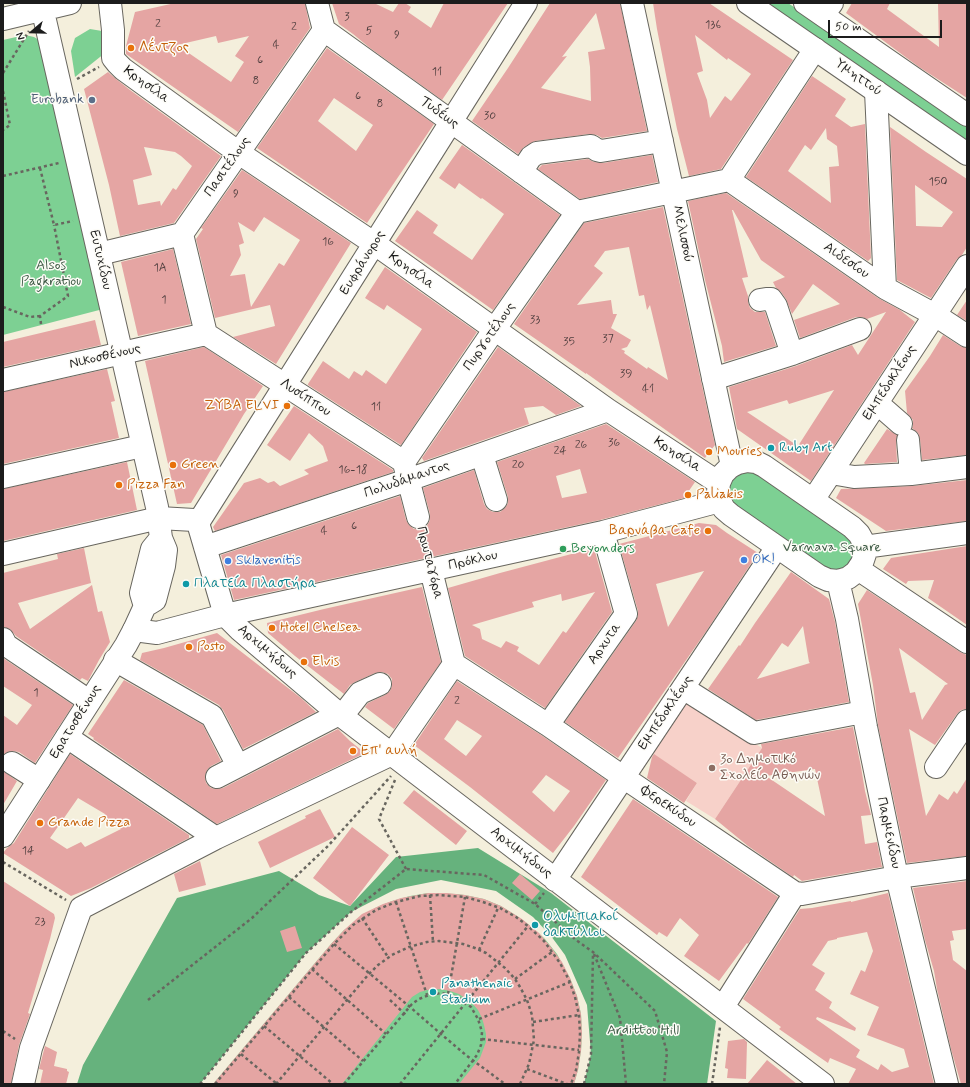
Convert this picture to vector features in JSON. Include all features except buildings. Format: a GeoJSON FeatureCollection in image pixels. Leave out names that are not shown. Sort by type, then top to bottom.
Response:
{"type":"FeatureCollection","features":[{"type":"Feature","properties":{"kind":"street"},"geometry":{"type":"LineString","coordinates":[[3,19],[42,6],[70,3]]}},
{"type":"Feature","properties":{"kind":"street","name":"Κρησίλα"},"geometry":{"type":"LineString","coordinates":[[110,3],[113,30],[113,58],[123,69],[239,153],[375,244],[608,410],[724,483]]}},
{"type":"Feature","properties":{"kind":"street"},"geometry":{"type":"LineString","coordinates":[[317,3],[324,30]]}},
{"type":"Feature","properties":{"kind":"street","name":"Ευφράνορος"},"geometry":{"type":"LineString","coordinates":[[198,523],[286,386],[526,3]]}},
{"type":"Feature","properties":{"kind":"street","name":"Μελισσού"},"geometry":{"type":"LineString","coordinates":[[632,3],[713,379],[724,483]]}},
{"type":"Feature","properties":{"kind":"street","name":"Υμηττού"},"geometry":{"type":"LineString","coordinates":[[748,3],[967,154]]}},
{"type":"Feature","properties":{"kind":"street"},"geometry":{"type":"LineString","coordinates":[[806,3],[828,9],[967,115]]}},
{"type":"Feature","properties":{"kind":"street","name":"Ευτυχίδου"},"geometry":{"type":"LineString","coordinates":[[42,6],[160,528]]}},
{"type":"Feature","properties":{"kind":"street","name":"Τυδέως"},"geometry":{"type":"LineString","coordinates":[[324,30],[577,212]]}},
{"type":"Feature","properties":{"kind":"street","name":"Πασιτέλους"},"geometry":{"type":"LineString","coordinates":[[182,234],[324,30]]}},
{"type":"Feature","properties":{"kind":"street"},"geometry":{"type":"LineString","coordinates":[[577,212],[729,180],[814,49]]}},
{"type":"Feature","properties":{"kind":"street"},"geometry":{"type":"LineString","coordinates":[[876,91],[885,288]]}},
{"type":"Feature","properties":{"kind":"street"},"geometry":{"type":"LineString","coordinates":[[522,172],[531,157],[540,148],[591,141],[596,150],[601,151],[662,141]]}},
{"type":"Feature","properties":{"kind":"street","name":"Αιδεσίου"},"geometry":{"type":"LineString","coordinates":[[729,180],[885,288],[935,314],[967,336]]}},
{"type":"Feature","properties":{"kind":"street","name":"Πυργοτέλους"},"geometry":{"type":"LineString","coordinates":[[406,471],[494,330],[577,212]]}},
{"type":"Feature","properties":{"kind":"street"},"geometry":{"type":"LineString","coordinates":[[98,254],[182,234],[206,334]]}},
{"type":"Feature","properties":{"kind":"street","name":"Εμπεδοκλέους"},"geometry":{"type":"LineString","coordinates":[[813,500],[967,266]]}},
{"type":"Feature","properties":{"kind":"street"},"geometry":{"type":"LineString","coordinates":[[760,300],[771,299],[776,306],[792,354]]}},
{"type":"Feature","properties":{"kind":"street"},"geometry":{"type":"LineString","coordinates":[[713,379],[792,354],[860,329]]}},
{"type":"Feature","properties":{"kind":"street","name":"Νικοσθένους"},"geometry":{"type":"LineString","coordinates":[[3,380],[206,334]]}},
{"type":"Feature","properties":{"kind":"street","name":"Λυσίππου"},"geometry":{"type":"LineString","coordinates":[[206,334],[286,386],[406,471]]}},
{"type":"Feature","properties":{"kind":"street"},"geometry":{"type":"LineString","coordinates":[[877,403],[905,432],[911,474]]}},
{"type":"Feature","properties":{"kind":"street","name":"Πολυδάμαντος"},"geometry":{"type":"LineString","coordinates":[[205,547],[406,471],[482,454],[608,410]]}},
{"type":"Feature","properties":{"kind":"street"},"geometry":{"type":"LineString","coordinates":[[3,477],[142,446]]}},
{"type":"Feature","properties":{"kind":"street"},"geometry":{"type":"LineString","coordinates":[[482,454],[496,500]]}},
{"type":"Feature","properties":{"kind":"street"},"geometry":{"type":"LineString","coordinates":[[747,461],[756,462],[813,500],[852,527],[859,534],[864,543],[865,554],[862,563],[856,572],[848,578],[838,581],[828,580],[819,576],[731,515],[724,509],[724,483],[738,463],[747,461]]}},
{"type":"Feature","properties":{"kind":"street"},"geometry":{"type":"LineString","coordinates":[[831,472],[854,477],[911,474],[967,467]]}},
{"type":"Feature","properties":{"kind":"street","name":"Πρωταγόρα"},"geometry":{"type":"LineString","coordinates":[[406,471],[418,517]]}},
{"type":"Feature","properties":{"kind":"street","name":"Πρόκλου"},"geometry":{"type":"LineString","coordinates":[[225,615],[603,532],[724,483]]}},
{"type":"Feature","properties":{"kind":"street"},"geometry":{"type":"LineString","coordinates":[[3,554],[160,528],[194,520],[198,523],[225,615],[157,633],[134,630]]}},
{"type":"Feature","properties":{"kind":"street","name":"Ερατοσθένους"},"geometry":{"type":"LineString","coordinates":[[3,836],[134,630],[145,606],[155,600],[164,566],[166,550],[160,528]]}},
{"type":"Feature","properties":{"kind":"street","name":"Αρχυτα"},"geometry":{"type":"LineString","coordinates":[[548,725],[626,614],[603,532]]}},
{"type":"Feature","properties":{"kind":"street"},"geometry":{"type":"LineString","coordinates":[[864,547],[967,533]]}},
{"type":"Feature","properties":{"kind":"street","name":"Εμπεδοκλέους"},"geometry":{"type":"LineString","coordinates":[[555,880],[777,547]]}},
{"type":"Feature","properties":{"kind":"street"},"geometry":{"type":"LineString","coordinates":[[858,569],[967,642]]}},
{"type":"Feature","properties":{"kind":"street","name":"Πρωταγόρα"},"geometry":{"type":"LineString","coordinates":[[430,570],[454,664]]}},
{"type":"Feature","properties":{"kind":"street","name":"Παρμενίδου"},"geometry":{"type":"LineString","coordinates":[[838,581],[847,618],[863,712],[897,877],[947,1084]]}},
{"type":"Feature","properties":{"kind":"street","name":"Αρχιμήδους"},"geometry":{"type":"LineString","coordinates":[[225,615],[239,629],[340,715],[823,1084]]}},
{"type":"Feature","properties":{"kind":"street"},"geometry":{"type":"LineString","coordinates":[[3,640],[6,645],[89,701]]}},
{"type":"Feature","properties":{"kind":"street"},"geometry":{"type":"LineString","coordinates":[[115,660],[212,716],[238,766]]}},
{"type":"Feature","properties":{"kind":"street"},"geometry":{"type":"LineString","coordinates":[[23,1084],[31,1048],[81,908],[216,838],[397,758],[454,664]]}},
{"type":"Feature","properties":{"kind":"street","name":"Φερεκύδου"},"geometry":{"type":"LineString","coordinates":[[454,664],[548,725],[795,893]]}},
{"type":"Feature","properties":{"kind":"street"},"geometry":{"type":"LineString","coordinates":[[217,777],[340,715],[360,693],[380,684]]}},
{"type":"Feature","properties":{"kind":"street"},"geometry":{"type":"LineString","coordinates":[[683,688],[754,733],[863,712]]}},
{"type":"Feature","properties":{"kind":"street"},"geometry":{"type":"LineString","coordinates":[[936,767],[967,721]]}},
{"type":"Feature","properties":{"kind":"street"},"geometry":{"type":"LineString","coordinates":[[67,737],[216,838]]}},
{"type":"Feature","properties":{"kind":"street"},"geometry":{"type":"LineString","coordinates":[[12,763],[39,780]]}},
{"type":"Feature","properties":{"kind":"street"},"geometry":{"type":"LineString","coordinates":[[723,1007],[795,893],[802,894],[897,877],[967,868]]}},
{"type":"Feature","properties":{"kind":"path"},"geometry":{"type":"LineString","coordinates":[[3,73],[42,6]]}},
{"type":"Feature","properties":{"kind":"path"},"geometry":{"type":"LineString","coordinates":[[61,88],[113,58]]}},
{"type":"Feature","properties":{"kind":"path"},"geometry":{"type":"LineString","coordinates":[[3,91],[10,125],[3,130]]}},
{"type":"Feature","properties":{"kind":"path"},"geometry":{"type":"LineString","coordinates":[[3,176],[77,159]]}},
{"type":"Feature","properties":{"kind":"path"},"geometry":{"type":"LineString","coordinates":[[3,308],[30,317],[40,316],[68,296],[54,225],[40,168]]}},
{"type":"Feature","properties":{"kind":"path"},"geometry":{"type":"LineString","coordinates":[[54,225],[90,216]]}},
{"type":"Feature","properties":{"kind":"path"},"geometry":{"type":"LineString","coordinates":[[40,316],[41,324]]}},
{"type":"Feature","properties":{"kind":"path","name":"Πρωταγόρα"},"geometry":{"type":"LineString","coordinates":[[418,517],[430,570]]}},
{"type":"Feature","properties":{"kind":"path"},"geometry":{"type":"LineString","coordinates":[[397,758],[379,819],[406,869]]}},
{"type":"Feature","properties":{"kind":"path"},"geometry":{"type":"LineString","coordinates":[[148,1000],[258,913],[328,846],[397,758]]}},
{"type":"Feature","properties":{"kind":"path"},"geometry":{"type":"LineString","coordinates":[[3,862],[62,898]]}},
{"type":"Feature","properties":{"kind":"path"},"geometry":{"type":"LineString","coordinates":[[200,1084],[306,953],[351,912],[406,869],[484,875],[535,904],[576,940],[593,952],[655,1011],[667,1052],[664,1084]]}},
{"type":"Feature","properties":{"kind":"path"},"geometry":{"type":"LineString","coordinates":[[430,895],[433,942]]}},
{"type":"Feature","properties":{"kind":"path"},"geometry":{"type":"LineString","coordinates":[[215,1084],[346,931],[362,918],[376,910],[396,902],[430,895],[447,895],[465,897],[483,902],[516,917],[544,941],[565,971],[575,997],[579,1015],[580,1033],[577,1065],[571,1084]]}},
{"type":"Feature","properties":{"kind":"path"},"geometry":{"type":"LineString","coordinates":[[448,994],[465,897]]}},
{"type":"Feature","properties":{"kind":"path"},"geometry":{"type":"LineString","coordinates":[[396,902],[427,996]]}},
{"type":"Feature","properties":{"kind":"path"},"geometry":{"type":"LineString","coordinates":[[479,950],[498,908]]}},
{"type":"Feature","properties":{"kind":"path"},"geometry":{"type":"LineString","coordinates":[[362,918],[388,957]]}},
{"type":"Feature","properties":{"kind":"path"},"geometry":{"type":"LineString","coordinates":[[400,1084],[528,926]]}},
{"type":"Feature","properties":{"kind":"path"},"geometry":{"type":"LineString","coordinates":[[241,1053],[277,1084],[347,1000],[370,974],[388,957],[411,946],[445,941],[469,946],[499,962],[515,979],[527,1000],[533,1022],[533,1045],[531,1058],[520,1084]]}},
{"type":"Feature","properties":{"kind":"path"},"geometry":{"type":"LineString","coordinates":[[334,944],[440,1034],[505,1084]]}},
{"type":"Feature","properties":{"kind":"path"},"geometry":{"type":"LineString","coordinates":[[515,979],[552,952]]}},
{"type":"Feature","properties":{"kind":"path"},"geometry":{"type":"LineString","coordinates":[[584,1084],[591,1054],[593,952]]}},
{"type":"Feature","properties":{"kind":"path"},"geometry":{"type":"LineString","coordinates":[[593,952],[620,1018],[626,1084]]}},
{"type":"Feature","properties":{"kind":"path"},"geometry":{"type":"LineString","coordinates":[[312,969],[386,1034]]}},
{"type":"Feature","properties":{"kind":"path"},"geometry":{"type":"LineString","coordinates":[[479,1020],[570,982]]}},
{"type":"Feature","properties":{"kind":"path"},"geometry":{"type":"LineString","coordinates":[[344,1084],[410,1007],[419,999],[437,994],[448,994],[458,997],[466,1003],[474,1011],[479,1020],[482,1032],[479,1050],[455,1084]]}},
{"type":"Feature","properties":{"kind":"path"},"geometry":{"type":"LineString","coordinates":[[289,996],[363,1061]]}},
{"type":"Feature","properties":{"kind":"path"},"geometry":{"type":"LineString","coordinates":[[390,1000],[407,1016]]}},
{"type":"Feature","properties":{"kind":"path"},"geometry":{"type":"LineString","coordinates":[[712,1084],[723,1007]]}},
{"type":"Feature","properties":{"kind":"path"},"geometry":{"type":"LineString","coordinates":[[533,1022],[579,1015]]}},
{"type":"Feature","properties":{"kind":"path"},"geometry":{"type":"LineString","coordinates":[[264,1026],[333,1084]]}},
{"type":"Feature","properties":{"kind":"path"},"geometry":{"type":"LineString","coordinates":[[482,1039],[579,1050]]}},
{"type":"Feature","properties":{"kind":"path"},"geometry":{"type":"LineString","coordinates":[[527,1069],[567,1084]]}},
{"type":"Feature","properties":{"kind":"path"},"geometry":{"type":"LineString","coordinates":[[218,1081],[221,1084]]}},
{"type":"Feature","properties":{"kind":"shaded area","name":"3ο Δημοτικό Σχολείο Αθηνών"},"geometry":{"type":"Polygon","coordinates":[[[687,700],[762,748],[715,819],[686,801],[697,783],[653,754],[687,700]]]}},
{"type":"Feature","properties":{"kind":"green space"},"geometry":{"type":"Polygon","coordinates":[[[749,3],[788,3],[967,125],[967,152],[749,3]]]}},
{"type":"Feature","properties":{"kind":"green space"},"geometry":{"type":"Polygon","coordinates":[[[90,29],[102,31],[107,42],[105,53],[75,77],[71,51],[75,38],[90,29]]]}},
{"type":"Feature","properties":{"kind":"green space","name":"Alsos Pagkratiou"},"geometry":{"type":"Polygon","coordinates":[[[25,35],[39,40],[107,308],[3,335],[3,40],[25,35]]]}},
{"type":"Feature","properties":{"kind":"green space","name":"Varnava Square"},"geometry":{"type":"Polygon","coordinates":[[[747,467],[858,543],[849,569],[829,573],[729,503],[728,480],[747,467]]]}},
{"type":"Feature","properties":{"kind":"green space","name":"Ardittou Hill"},"geometry":{"type":"Polygon","coordinates":[[[478,848],[551,893],[716,1021],[707,1084],[584,1084],[591,1054],[587,1005],[565,955],[551,936],[533,917],[496,891],[441,880],[396,889],[351,912],[306,953],[200,1084],[77,1084],[83,1065],[177,898],[279,871],[319,895],[350,906],[396,857],[478,848]]]}},
{"type":"Feature","properties":{"kind":"green space","name":"Panathenaic Stadium"},"geometry":{"type":"Polygon","coordinates":[[[428,893],[465,895],[484,899],[501,906],[532,927],[545,939],[557,954],[570,978],[577,996],[581,1014],[581,1051],[574,1084],[213,1084],[344,930],[375,908],[392,901],[428,893]]]}},
{"type":"Feature","properties":{"kind":"place","name":"Λέντζος"},"geometry":{"type":"Point","coordinates":[131,48]}},
{"type":"Feature","properties":{"kind":"place","name":"Eurobank"},"geometry":{"type":"Point","coordinates":[92,100]}},
{"type":"Feature","properties":{"kind":"place","name":"ΖΥΒΑ ELVI"},"geometry":{"type":"Point","coordinates":[287,406]}},
{"type":"Feature","properties":{"kind":"place","name":"Ruby Art"},"geometry":{"type":"Point","coordinates":[771,448]}},
{"type":"Feature","properties":{"kind":"place","name":"Mouries"},"geometry":{"type":"Point","coordinates":[709,452]}},
{"type":"Feature","properties":{"kind":"place","name":"Green"},"geometry":{"type":"Point","coordinates":[173,465]}},
{"type":"Feature","properties":{"kind":"place","name":"Pizza Fan"},"geometry":{"type":"Point","coordinates":[119,485]}},
{"type":"Feature","properties":{"kind":"place","name":"Paliakis"},"geometry":{"type":"Point","coordinates":[688,495]}},
{"type":"Feature","properties":{"kind":"place","name":"Βαρνάβα Cafe"},"geometry":{"type":"Point","coordinates":[708,531]}},
{"type":"Feature","properties":{"kind":"place","name":"Beyonders"},"geometry":{"type":"Point","coordinates":[563,549]}},
{"type":"Feature","properties":{"kind":"place","name":"OK!"},"geometry":{"type":"Point","coordinates":[744,560]}},
{"type":"Feature","properties":{"kind":"place","name":"Sklavenitis"},"geometry":{"type":"Point","coordinates":[228,561]}},
{"type":"Feature","properties":{"kind":"place","name":"Πλατεία Πλαστήρα"},"geometry":{"type":"Point","coordinates":[186,584]}},
{"type":"Feature","properties":{"kind":"place","name":"Hotel Chelsea"},"geometry":{"type":"Point","coordinates":[272,628]}},
{"type":"Feature","properties":{"kind":"place","name":"Posto"},"geometry":{"type":"Point","coordinates":[189,647]}},
{"type":"Feature","properties":{"kind":"place","name":"Elvis"},"geometry":{"type":"Point","coordinates":[304,662]}},
{"type":"Feature","properties":{"kind":"place","name":"Επ' αυλή"},"geometry":{"type":"Point","coordinates":[353,751]}},
{"type":"Feature","properties":{"kind":"place","name":"3ο Δημοτικό Σχολείο Αθηνών"},"geometry":{"type":"Point","coordinates":[712,768]}},
{"type":"Feature","properties":{"kind":"place","name":"Grande Pizza"},"geometry":{"type":"Point","coordinates":[40,823]}},
{"type":"Feature","properties":{"kind":"place","name":"Ολυμπιακοί δακτύλιοι"},"geometry":{"type":"Point","coordinates":[535,925]}},
{"type":"Feature","properties":{"kind":"place","name":"Panathenaic Stadium"},"geometry":{"type":"Point","coordinates":[433,992]}}]}
